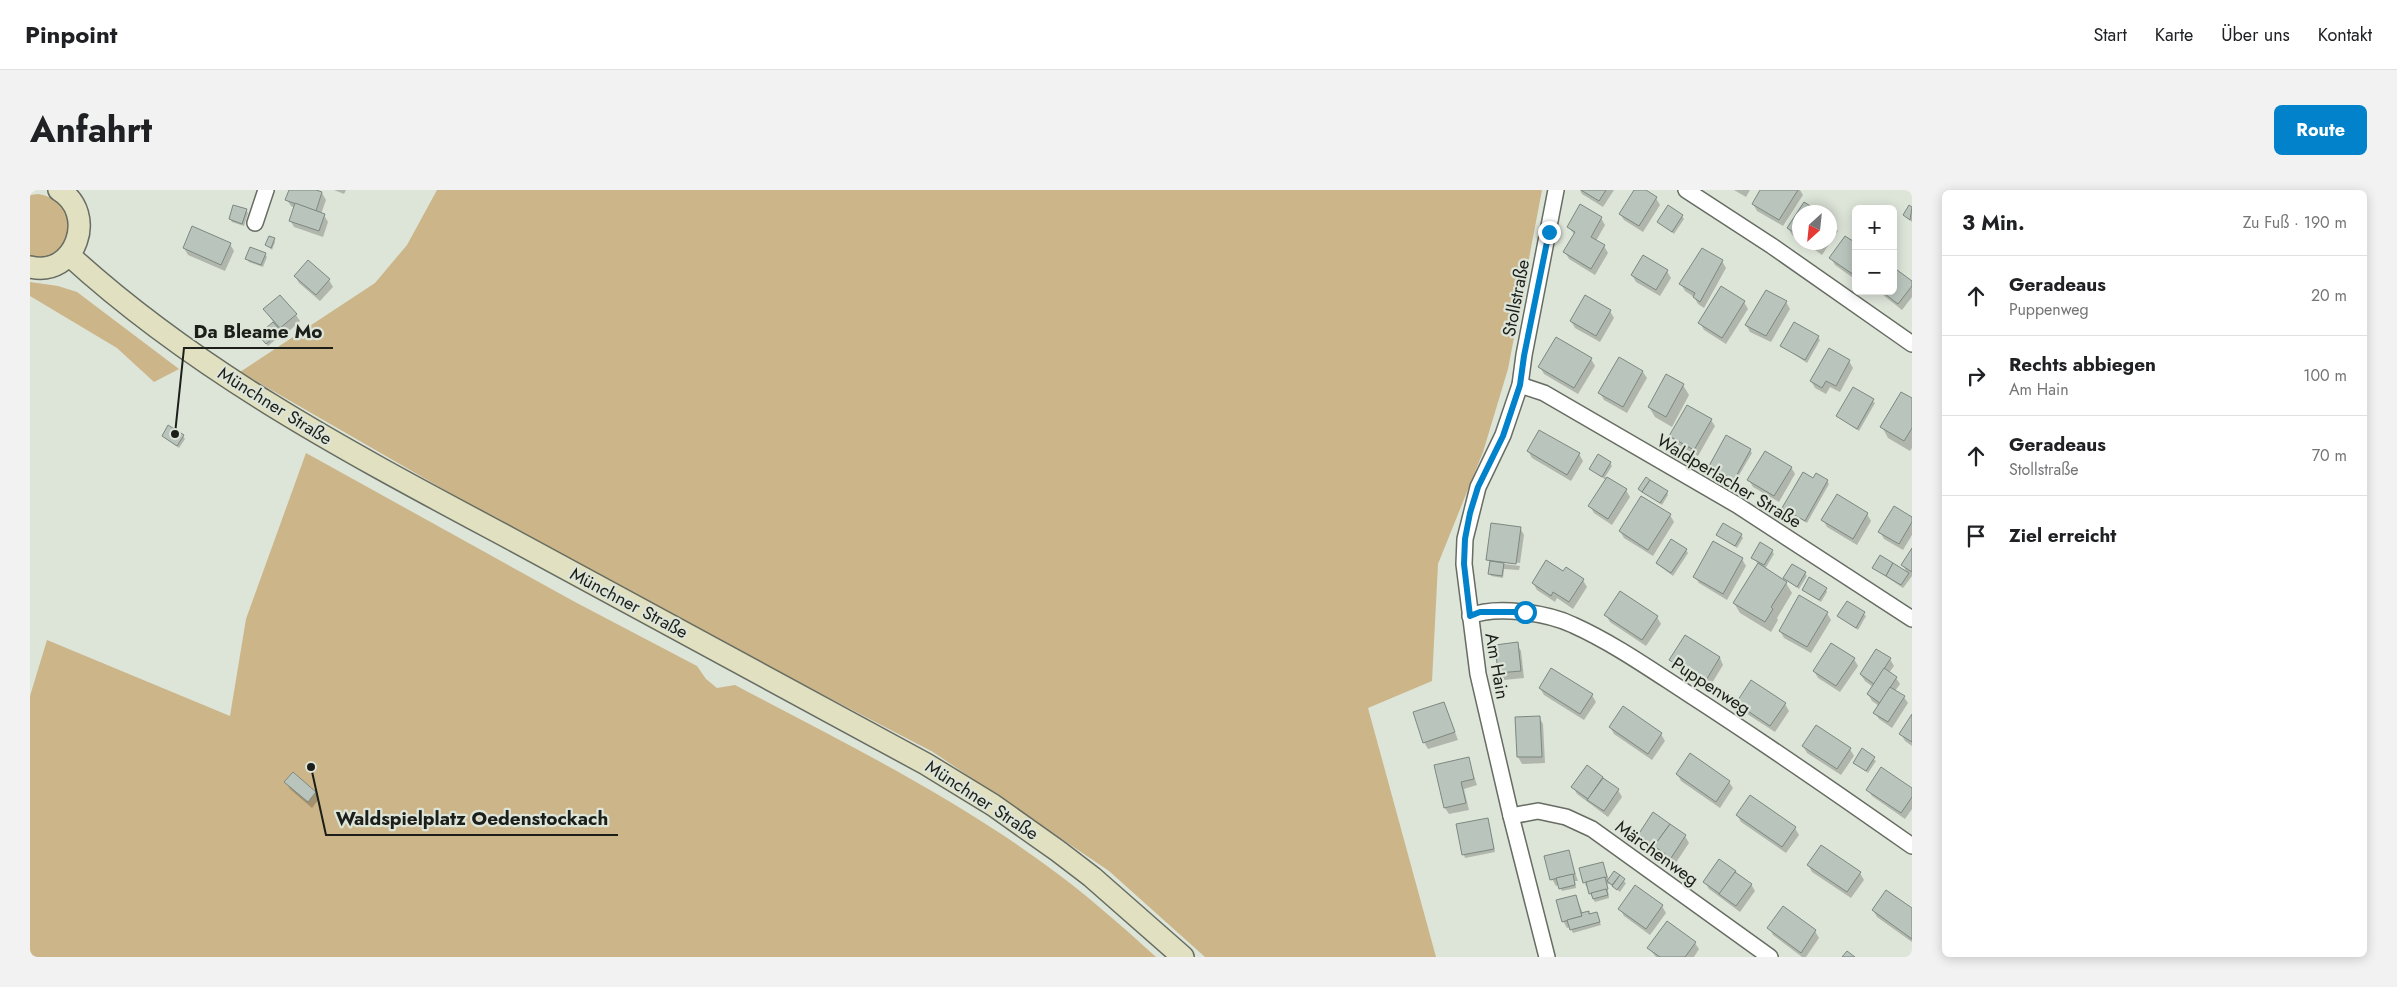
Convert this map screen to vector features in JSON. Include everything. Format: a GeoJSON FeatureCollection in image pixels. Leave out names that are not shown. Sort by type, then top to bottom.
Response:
{"type":"FeatureCollection","features":[{"type":"Feature","properties":{"kind":"main road"},"geometry":{"type":"LineString","coordinates":[[30,267],[48,267],[61,262],[69,255],[78,242],[79,216],[74,204],[62,191]]}},
{"type":"Feature","properties":{"kind":"main road","name":"Münchner Straße"},"geometry":{"type":"LineString","coordinates":[[69,255],[120,298],[197,357],[307,428],[926,764],[993,805],[1092,877],[1183,957]]}},
{"type":"Feature","properties":{"kind":"street"},"geometry":{"type":"LineString","coordinates":[[255,223],[266,190]]}},
{"type":"Feature","properties":{"kind":"street","name":"Stollstraße"},"geometry":{"type":"LineString","coordinates":[[1520,385],[1556,190]]}},
{"type":"Feature","properties":{"kind":"street"},"geometry":{"type":"LineString","coordinates":[[1686,190],[1772,246],[1912,344]]}},
{"type":"Feature","properties":{"kind":"street","name":"Am Hain"},"geometry":{"type":"LineString","coordinates":[[1520,385],[1503,436],[1478,487],[1465,539],[1464,564],[1478,674],[1510,816],[1547,957]]}},
{"type":"Feature","properties":{"kind":"street","name":"Waldperlacher Straße"},"geometry":{"type":"LineString","coordinates":[[1520,385],[1544,393],[1737,505],[1912,619]]}},
{"type":"Feature","properties":{"kind":"street","name":"Puppenweg"},"geometry":{"type":"LineString","coordinates":[[1470,616],[1480,612],[1525,612],[1572,624],[1616,647],[1760,740],[1912,846]]}},
{"type":"Feature","properties":{"kind":"street","name":"Märchenweg"},"geometry":{"type":"LineString","coordinates":[[1510,816],[1538,811],[1566,817],[1592,829],[1770,957]]}},
{"type":"Feature","properties":{"kind":"shaded area"},"geometry":{"type":"Polygon","coordinates":[[[437,190],[1542,190],[1508,369],[1483,452],[1438,564],[1432,681],[1368,708],[1436,957],[1205,957],[1109,871],[933,752],[587,572],[240,372],[375,283],[407,245],[437,190]]]}},
{"type":"Feature","properties":{"kind":"shaded area"},"geometry":{"type":"Polygon","coordinates":[[[38,194],[53,199],[63,208],[69,218],[69,230],[66,241],[58,250],[46,256],[30,257],[30,195],[38,194]]]}},
{"type":"Feature","properties":{"kind":"shaded area"},"geometry":{"type":"Polygon","coordinates":[[[30,282],[58,286],[77,292],[179,369],[154,382],[117,348],[30,296],[30,282]]]}},
{"type":"Feature","properties":{"kind":"shaded area"},"geometry":{"type":"Polygon","coordinates":[[[306,453],[575,602],[697,666],[706,679],[717,688],[735,685],[931,790],[969,813],[1058,874],[1101,908],[1156,957],[30,957],[30,696],[47,640],[230,716],[246,619],[306,453]]]}},
{"type":"Feature","properties":{"kind":"building"},"geometry":{"type":"Polygon","coordinates":[[[289,190],[316,190],[322,192],[316,211],[285,200],[289,190]]]}},
{"type":"Feature","properties":{"kind":"building"},"geometry":{"type":"Polygon","coordinates":[[[1581,190],[1606,190],[1599,201],[1581,190]]]}},
{"type":"Feature","properties":{"kind":"building"},"geometry":{"type":"Polygon","coordinates":[[[1634,190],[1646,190],[1657,197],[1639,226],[1619,214],[1634,190]]]}},
{"type":"Feature","properties":{"kind":"building"},"geometry":{"type":"Polygon","coordinates":[[[1760,190],[1798,190],[1779,220],[1752,204],[1760,190]]]}},
{"type":"Feature","properties":{"kind":"building"},"geometry":{"type":"Polygon","coordinates":[[[295,203],[325,214],[319,231],[289,221],[295,203]]]}},
{"type":"Feature","properties":{"kind":"building"},"geometry":{"type":"Polygon","coordinates":[[[1580,204],[1602,217],[1591,237],[1605,245],[1591,269],[1563,252],[1575,232],[1567,227],[1580,204]]]}},
{"type":"Feature","properties":{"kind":"building"},"geometry":{"type":"Polygon","coordinates":[[[233,205],[247,209],[242,224],[229,219],[233,205]]]}},
{"type":"Feature","properties":{"kind":"building"},"geometry":{"type":"Polygon","coordinates":[[[1668,205],[1683,215],[1672,232],[1657,222],[1668,205]]]}},
{"type":"Feature","properties":{"kind":"building"},"geometry":{"type":"Polygon","coordinates":[[[1909,205],[1912,207],[1910,220],[1903,215],[1909,205]]]}},
{"type":"Feature","properties":{"kind":"building"},"geometry":{"type":"Polygon","coordinates":[[[1792,220],[1792,231],[1787,228],[1792,220]]]}},
{"type":"Feature","properties":{"kind":"building"},"geometry":{"type":"Polygon","coordinates":[[[192,226],[231,243],[221,265],[183,248],[192,226]]]}},
{"type":"Feature","properties":{"kind":"building"},"geometry":{"type":"Polygon","coordinates":[[[269,236],[275,238],[271,248],[265,245],[269,236]]]}},
{"type":"Feature","properties":{"kind":"building"},"geometry":{"type":"Polygon","coordinates":[[[1845,236],[1852,240],[1852,274],[1829,258],[1835,250],[1837,250],[1845,236]]]}},
{"type":"Feature","properties":{"kind":"building"},"geometry":{"type":"Polygon","coordinates":[[[250,247],[266,253],[261,265],[245,259],[250,247]]]}},
{"type":"Feature","properties":{"kind":"building"},"geometry":{"type":"Polygon","coordinates":[[[1702,248],[1723,260],[1700,302],[1693,297],[1695,293],[1679,284],[1702,248]]]}},
{"type":"Feature","properties":{"kind":"building"},"geometry":{"type":"Polygon","coordinates":[[[1643,255],[1668,270],[1656,290],[1631,275],[1643,255]]]}},
{"type":"Feature","properties":{"kind":"building"},"geometry":{"type":"Polygon","coordinates":[[[308,260],[330,279],[316,295],[294,276],[308,260]]]}},
{"type":"Feature","properties":{"kind":"building"},"geometry":{"type":"Polygon","coordinates":[[[1897,270],[1912,281],[1912,286],[1898,304],[1886,295],[1897,295],[1897,270]]]}},
{"type":"Feature","properties":{"kind":"building"},"geometry":{"type":"Polygon","coordinates":[[[1721,286],[1745,301],[1722,338],[1698,323],[1721,286]]]}},
{"type":"Feature","properties":{"kind":"building"},"geometry":{"type":"Polygon","coordinates":[[[1766,290],[1787,301],[1766,336],[1745,325],[1766,290]]]}},
{"type":"Feature","properties":{"kind":"building"},"geometry":{"type":"Polygon","coordinates":[[[280,295],[297,314],[280,328],[263,309],[280,295]]]}},
{"type":"Feature","properties":{"kind":"building"},"geometry":{"type":"Polygon","coordinates":[[[1585,295],[1611,310],[1596,336],[1570,321],[1585,295]]]}},
{"type":"Feature","properties":{"kind":"building"},"geometry":{"type":"Polygon","coordinates":[[[273,322],[281,331],[266,344],[258,335],[273,322]]]}},
{"type":"Feature","properties":{"kind":"building"},"geometry":{"type":"Polygon","coordinates":[[[1794,322],[1819,336],[1805,360],[1780,346],[1794,322]]]}},
{"type":"Feature","properties":{"kind":"building"},"geometry":{"type":"Polygon","coordinates":[[[1556,337],[1592,358],[1574,388],[1538,367],[1556,337]]]}},
{"type":"Feature","properties":{"kind":"building"},"geometry":{"type":"Polygon","coordinates":[[[1829,348],[1850,360],[1836,386],[1826,381],[1822,388],[1810,381],[1829,348]]]}},
{"type":"Feature","properties":{"kind":"building"},"geometry":{"type":"Polygon","coordinates":[[[1619,357],[1643,371],[1623,407],[1598,393],[1619,357]]]}},
{"type":"Feature","properties":{"kind":"building"},"geometry":{"type":"Polygon","coordinates":[[[1666,374],[1684,384],[1666,417],[1648,407],[1666,374]]]}},
{"type":"Feature","properties":{"kind":"building"},"geometry":{"type":"Polygon","coordinates":[[[1853,387],[1874,399],[1857,429],[1836,416],[1853,387]]]}},
{"type":"Feature","properties":{"kind":"building"},"geometry":{"type":"Polygon","coordinates":[[[1901,392],[1912,398],[1912,428],[1904,441],[1880,427],[1901,392]]]}},
{"type":"Feature","properties":{"kind":"building"},"geometry":{"type":"Polygon","coordinates":[[[1687,405],[1712,419],[1694,450],[1669,436],[1687,405]]]}},
{"type":"Feature","properties":{"kind":"building"},"geometry":{"type":"Polygon","coordinates":[[[168,425],[184,435],[177,446],[162,436],[168,425]]]}},
{"type":"Feature","properties":{"kind":"building"},"geometry":{"type":"Polygon","coordinates":[[[1539,430],[1580,453],[1567,475],[1527,451],[1539,430]]]}},
{"type":"Feature","properties":{"kind":"building"},"geometry":{"type":"Polygon","coordinates":[[[1726,435],[1751,449],[1734,480],[1709,466],[1726,435]]]}},
{"type":"Feature","properties":{"kind":"building"},"geometry":{"type":"Polygon","coordinates":[[[1765,451],[1792,467],[1774,496],[1747,480],[1765,451]]]}},
{"type":"Feature","properties":{"kind":"building"},"geometry":{"type":"Polygon","coordinates":[[[1598,454],[1611,462],[1602,477],[1589,469],[1598,454]]]}},
{"type":"Feature","properties":{"kind":"building"},"geometry":{"type":"Polygon","coordinates":[[[1803,472],[1813,478],[1816,473],[1828,480],[1805,521],[1782,508],[1803,472]]]}},
{"type":"Feature","properties":{"kind":"building"},"geometry":{"type":"Polygon","coordinates":[[[1607,477],[1627,489],[1608,519],[1588,506],[1607,477]]]}},
{"type":"Feature","properties":{"kind":"building"},"geometry":{"type":"Polygon","coordinates":[[[1646,477],[1650,480],[1642,492],[1638,489],[1646,477]]]}},
{"type":"Feature","properties":{"kind":"building"},"geometry":{"type":"Polygon","coordinates":[[[1650,480],[1668,491],[1660,503],[1642,492],[1650,480]]]}},
{"type":"Feature","properties":{"kind":"building"},"geometry":{"type":"Polygon","coordinates":[[[1837,494],[1868,513],[1853,539],[1821,520],[1837,494]]]}},
{"type":"Feature","properties":{"kind":"building"},"geometry":{"type":"Polygon","coordinates":[[[1641,496],[1671,514],[1648,550],[1619,531],[1641,496]]]}},
{"type":"Feature","properties":{"kind":"building"},"geometry":{"type":"Polygon","coordinates":[[[1894,506],[1912,517],[1912,522],[1899,544],[1878,532],[1894,506]]]}},
{"type":"Feature","properties":{"kind":"building"},"geometry":{"type":"Polygon","coordinates":[[[1491,523],[1521,527],[1516,564],[1486,560],[1491,523]]]}},
{"type":"Feature","properties":{"kind":"building"},"geometry":{"type":"Polygon","coordinates":[[[1723,523],[1742,534],[1735,546],[1716,535],[1723,523]]]}},
{"type":"Feature","properties":{"kind":"building"},"geometry":{"type":"Polygon","coordinates":[[[1671,539],[1687,549],[1671,573],[1656,563],[1671,539]]]}},
{"type":"Feature","properties":{"kind":"building"},"geometry":{"type":"Polygon","coordinates":[[[1713,541],[1743,558],[1723,594],[1693,577],[1713,541]]]}},
{"type":"Feature","properties":{"kind":"building"},"geometry":{"type":"Polygon","coordinates":[[[1760,542],[1773,550],[1764,565],[1751,558],[1760,542]]]}},
{"type":"Feature","properties":{"kind":"building"},"geometry":{"type":"Polygon","coordinates":[[[1912,548],[1912,572],[1901,565],[1912,548]]]}},
{"type":"Feature","properties":{"kind":"building"},"geometry":{"type":"Polygon","coordinates":[[[1880,555],[1893,563],[1886,576],[1872,568],[1880,555]]]}},
{"type":"Feature","properties":{"kind":"building"},"geometry":{"type":"Polygon","coordinates":[[[1546,560],[1563,571],[1566,567],[1584,579],[1569,602],[1553,592],[1551,596],[1532,583],[1546,560]]]}},
{"type":"Feature","properties":{"kind":"building"},"geometry":{"type":"Polygon","coordinates":[[[1490,561],[1504,563],[1502,576],[1488,574],[1490,561]]]}},
{"type":"Feature","properties":{"kind":"building"},"geometry":{"type":"Polygon","coordinates":[[[1758,563],[1787,582],[1771,607],[1773,609],[1765,622],[1733,603],[1758,563]]]}},
{"type":"Feature","properties":{"kind":"building"},"geometry":{"type":"Polygon","coordinates":[[[1893,563],[1909,573],[1901,585],[1886,576],[1893,563]]]}},
{"type":"Feature","properties":{"kind":"building"},"geometry":{"type":"Polygon","coordinates":[[[1792,564],[1806,572],[1797,587],[1783,578],[1792,564]]]}},
{"type":"Feature","properties":{"kind":"building"},"geometry":{"type":"Polygon","coordinates":[[[1809,577],[1827,588],[1819,600],[1802,590],[1809,577]]]}},
{"type":"Feature","properties":{"kind":"building"},"geometry":{"type":"Polygon","coordinates":[[[1620,591],[1658,616],[1642,640],[1604,615],[1620,591]]]}},
{"type":"Feature","properties":{"kind":"building"},"geometry":{"type":"Polygon","coordinates":[[[1799,595],[1828,612],[1807,647],[1779,631],[1799,595]]]}},
{"type":"Feature","properties":{"kind":"building"},"geometry":{"type":"Polygon","coordinates":[[[1847,601],[1865,612],[1856,628],[1837,616],[1847,601]]]}},
{"type":"Feature","properties":{"kind":"building"},"geometry":{"type":"Polygon","coordinates":[[[1685,635],[1720,657],[1705,682],[1669,660],[1685,635]]]}},
{"type":"Feature","properties":{"kind":"building"},"geometry":{"type":"Polygon","coordinates":[[[1518,642],[1521,671],[1498,673],[1495,645],[1518,642]]]}},
{"type":"Feature","properties":{"kind":"building"},"geometry":{"type":"Polygon","coordinates":[[[1831,643],[1855,658],[1836,686],[1813,671],[1831,643]]]}},
{"type":"Feature","properties":{"kind":"building"},"geometry":{"type":"Polygon","coordinates":[[[1876,649],[1891,658],[1874,684],[1860,674],[1876,649]]]}},
{"type":"Feature","properties":{"kind":"building"},"geometry":{"type":"Polygon","coordinates":[[[1551,668],[1593,694],[1580,714],[1539,688],[1551,668]]]}},
{"type":"Feature","properties":{"kind":"building"},"geometry":{"type":"Polygon","coordinates":[[[1884,668],[1897,677],[1880,703],[1867,694],[1884,668]]]}},
{"type":"Feature","properties":{"kind":"building"},"geometry":{"type":"Polygon","coordinates":[[[1751,680],[1786,703],[1770,726],[1736,703],[1751,680]]]}},
{"type":"Feature","properties":{"kind":"building"},"geometry":{"type":"Polygon","coordinates":[[[1890,687],[1905,696],[1888,722],[1873,713],[1890,687]]]}},
{"type":"Feature","properties":{"kind":"building"},"geometry":{"type":"Polygon","coordinates":[[[1444,702],[1455,732],[1423,743],[1413,712],[1444,702]]]}},
{"type":"Feature","properties":{"kind":"building"},"geometry":{"type":"Polygon","coordinates":[[[1623,706],[1662,733],[1648,754],[1609,727],[1623,706]]]}},
{"type":"Feature","properties":{"kind":"building"},"geometry":{"type":"Polygon","coordinates":[[[1912,714],[1912,742],[1899,734],[1912,714]]]}},
{"type":"Feature","properties":{"kind":"building"},"geometry":{"type":"Polygon","coordinates":[[[1540,716],[1542,757],[1517,757],[1515,717],[1540,716]]]}},
{"type":"Feature","properties":{"kind":"building"},"geometry":{"type":"Polygon","coordinates":[[[1816,725],[1851,748],[1837,769],[1802,746],[1816,725]]]}},
{"type":"Feature","properties":{"kind":"building"},"geometry":{"type":"Polygon","coordinates":[[[1862,748],[1875,757],[1866,771],[1853,763],[1862,748]]]}},
{"type":"Feature","properties":{"kind":"building"},"geometry":{"type":"Polygon","coordinates":[[[1690,753],[1730,781],[1716,802],[1676,774],[1690,753]]]}},
{"type":"Feature","properties":{"kind":"building"},"geometry":{"type":"Polygon","coordinates":[[[1469,757],[1474,779],[1461,782],[1466,803],[1444,808],[1434,765],[1469,757]]]}},
{"type":"Feature","properties":{"kind":"building"},"geometry":{"type":"Polygon","coordinates":[[[1587,765],[1603,777],[1588,799],[1571,787],[1587,765]]]}},
{"type":"Feature","properties":{"kind":"building"},"geometry":{"type":"Polygon","coordinates":[[[1881,767],[1912,788],[1912,797],[1901,813],[1866,790],[1881,767]]]}},
{"type":"Feature","properties":{"kind":"building"},"geometry":{"type":"Polygon","coordinates":[[[293,772],[316,792],[308,802],[284,782],[293,772]]]}},
{"type":"Feature","properties":{"kind":"building"},"geometry":{"type":"Polygon","coordinates":[[[1603,778],[1619,789],[1604,811],[1587,800],[1603,778]]]}},
{"type":"Feature","properties":{"kind":"building"},"geometry":{"type":"Polygon","coordinates":[[[1750,795],[1796,827],[1782,847],[1736,815],[1750,795]]]}},
{"type":"Feature","properties":{"kind":"building"},"geometry":{"type":"Polygon","coordinates":[[[1653,812],[1670,824],[1654,846],[1638,835],[1653,812]]]}},
{"type":"Feature","properties":{"kind":"building"},"geometry":{"type":"Polygon","coordinates":[[[1488,818],[1494,849],[1462,855],[1456,824],[1488,818]]]}},
{"type":"Feature","properties":{"kind":"building"},"geometry":{"type":"Polygon","coordinates":[[[1670,824],[1686,835],[1671,858],[1654,846],[1670,824]]]}},
{"type":"Feature","properties":{"kind":"building"},"geometry":{"type":"Polygon","coordinates":[[[1821,845],[1861,872],[1847,892],[1807,865],[1821,845]]]}},
{"type":"Feature","properties":{"kind":"building"},"geometry":{"type":"Polygon","coordinates":[[[1569,850],[1575,874],[1550,880],[1544,856],[1569,850]]]}},
{"type":"Feature","properties":{"kind":"building"},"geometry":{"type":"Polygon","coordinates":[[[1719,859],[1736,871],[1720,894],[1703,882],[1719,859]]]}},
{"type":"Feature","properties":{"kind":"building"},"geometry":{"type":"Polygon","coordinates":[[[1603,862],[1607,877],[1583,883],[1579,868],[1603,862]]]}},
{"type":"Feature","properties":{"kind":"building"},"geometry":{"type":"Polygon","coordinates":[[[1614,871],[1620,875],[1612,885],[1607,881],[1614,871]]]}},
{"type":"Feature","properties":{"kind":"building"},"geometry":{"type":"Polygon","coordinates":[[[1735,872],[1752,884],[1736,906],[1719,894],[1735,872]]]}},
{"type":"Feature","properties":{"kind":"building"},"geometry":{"type":"Polygon","coordinates":[[[1573,874],[1575,885],[1559,889],[1556,878],[1573,874]]]}},
{"type":"Feature","properties":{"kind":"building"},"geometry":{"type":"Polygon","coordinates":[[[1620,875],[1625,879],[1617,890],[1612,886],[1620,875]]]}},
{"type":"Feature","properties":{"kind":"building"},"geometry":{"type":"Polygon","coordinates":[[[1605,877],[1608,889],[1589,894],[1586,882],[1605,877]]]}},
{"type":"Feature","properties":{"kind":"building"},"geometry":{"type":"Polygon","coordinates":[[[1635,885],[1663,905],[1646,929],[1618,909],[1635,885]]]}},
{"type":"Feature","properties":{"kind":"building"},"geometry":{"type":"Polygon","coordinates":[[[1606,889],[1608,895],[1593,899],[1591,893],[1606,889]]]}},
{"type":"Feature","properties":{"kind":"building"},"geometry":{"type":"Polygon","coordinates":[[[1886,890],[1912,908],[1912,939],[1872,910],[1886,890]]]}},
{"type":"Feature","properties":{"kind":"building"},"geometry":{"type":"Polygon","coordinates":[[[1576,895],[1582,916],[1562,922],[1556,900],[1576,895]]]}},
{"type":"Feature","properties":{"kind":"building"},"geometry":{"type":"Polygon","coordinates":[[[1783,906],[1816,930],[1801,953],[1767,928],[1783,906]]]}},
{"type":"Feature","properties":{"kind":"building"},"geometry":{"type":"Polygon","coordinates":[[[1589,911],[1589,914],[1597,912],[1600,922],[1570,930],[1567,920],[1582,916],[1581,913],[1589,911]]]}},
{"type":"Feature","properties":{"kind":"building"},"geometry":{"type":"Polygon","coordinates":[[[1667,921],[1696,942],[1685,957],[1660,957],[1647,948],[1667,921]]]}},
{"type":"Feature","properties":{"kind":"building"},"geometry":{"type":"Polygon","coordinates":[[[1847,951],[1855,957],[1842,957],[1847,951]]]}},
{"type":"Feature","properties":{"kind":"place","name":"Da Bleame Mo"},"geometry":{"type":"Point","coordinates":[175,434]}},
{"type":"Feature","properties":{"kind":"place","name":"Waldspielplatz Oedenstockach"},"geometry":{"type":"Point","coordinates":[311,767]}},
{"type":"Feature","properties":{"kind":"route"},"geometry":{"type":"LineString","coordinates":[[1525,612],[1480,612],[1470,616],[1464,564],[1465,539],[1478,487],[1503,436],[1520,385],[1549,232]]}}]}
